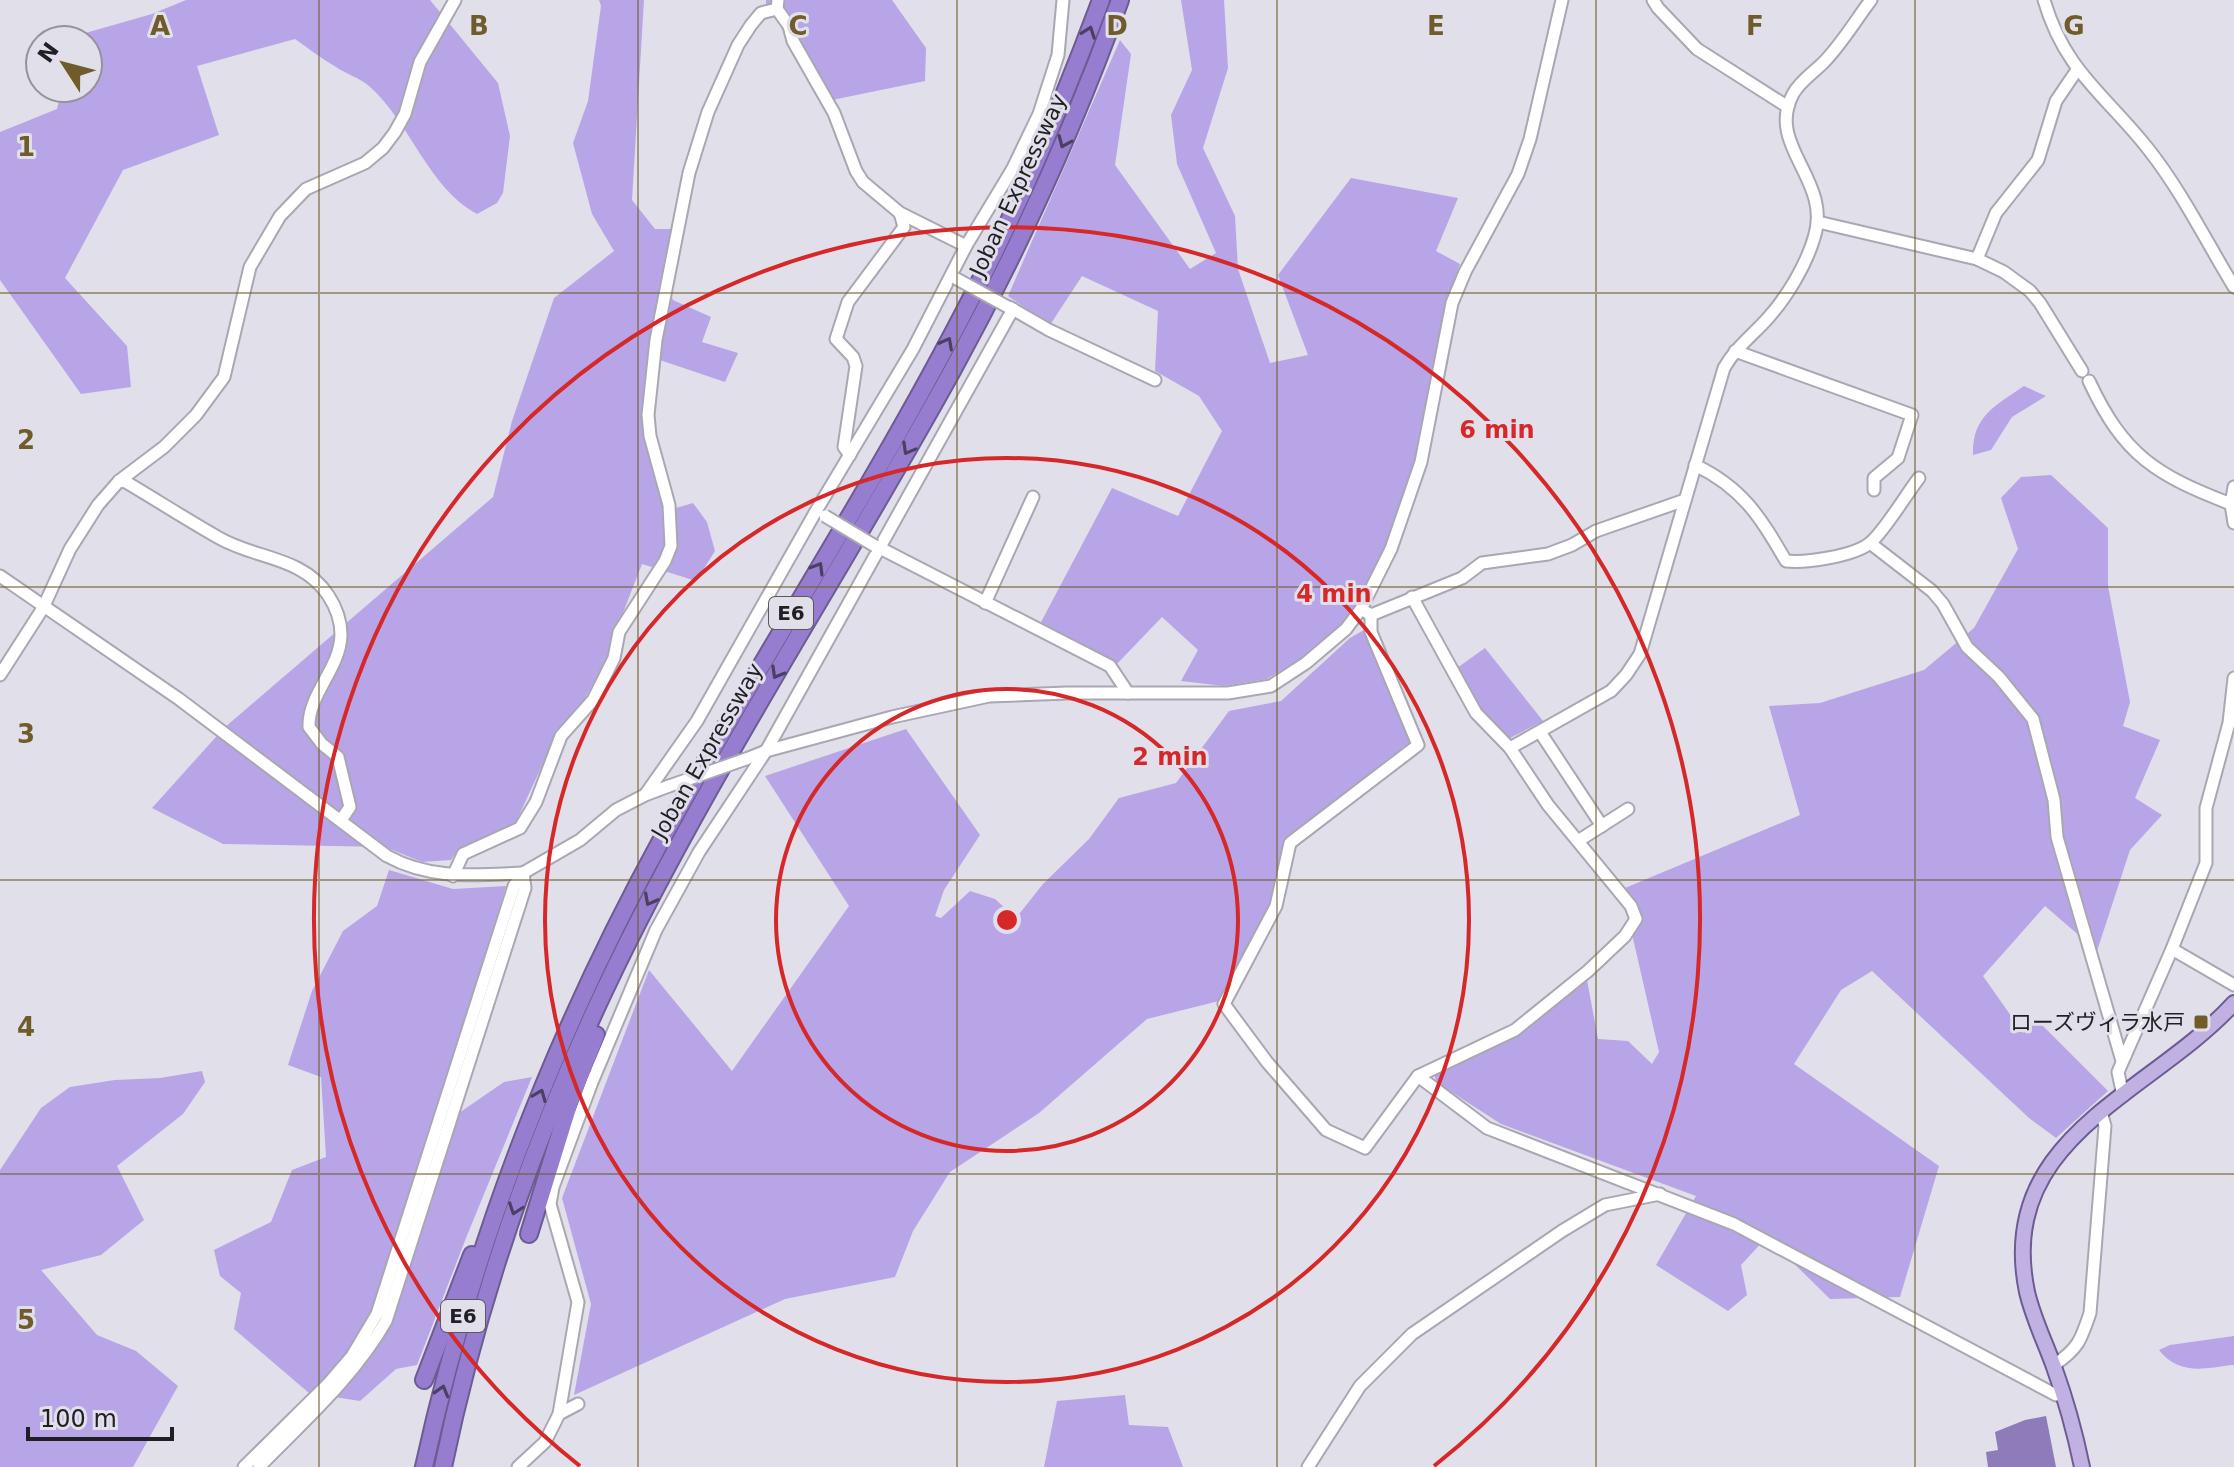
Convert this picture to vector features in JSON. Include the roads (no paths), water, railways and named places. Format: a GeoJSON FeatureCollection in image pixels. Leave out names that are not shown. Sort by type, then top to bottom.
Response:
{"type":"FeatureCollection","features":[{"type":"Feature","properties":{"kind":"highway","name":"Joban Expressway"},"geometry":{"type":"LineString","coordinates":[[424,1467],[455,1343],[511,1167],[562,1042],[662,838],[982,278],[1078,64],[1101,0]]}},
{"type":"Feature","properties":{"kind":"highway","name":"Joban Expressway"},"geometry":{"type":"LineString","coordinates":[[443,1467],[479,1322],[528,1171],[579,1047],[633,932],[700,807],[952,370],[998,283],[1051,173],[1120,0]]}},
{"type":"Feature","properties":{"kind":"highway"},"geometry":{"type":"LineString","coordinates":[[529,1234],[571,1098],[633,932]]}},
{"type":"Feature","properties":{"kind":"highway"},"geometry":{"type":"LineString","coordinates":[[424,1380],[475,1245],[511,1167]]}},
{"type":"Feature","properties":{"kind":"main road"},"geometry":{"type":"LineString","coordinates":[[2082,1467],[2054,1365],[2028,1294],[2024,1256],[2026,1228],[2035,1194],[2046,1170],[2072,1137],[2190,1046],[2234,1003]]}},
{"type":"Feature","properties":{"kind":"street"},"geometry":{"type":"LineString","coordinates":[[0,675],[43,608],[88,519],[119,481],[164,447],[196,415],[224,377],[250,267],[280,216],[306,189],[365,163],[395,132],[405,114],[420,62],[455,0]]}},
{"type":"Feature","properties":{"kind":"street"},"geometry":{"type":"LineString","coordinates":[[645,795],[697,721],[820,513],[953,277],[966,246],[1013,168],[1039,114],[1058,55],[1063,0]]}},
{"type":"Feature","properties":{"kind":"street"},"geometry":{"type":"LineString","coordinates":[[1412,597],[1476,713],[1510,748],[1548,805],[1631,906],[1636,919],[1625,936],[1588,971],[1515,1030],[1418,1076],[1365,1148],[1326,1130],[1267,1062],[1224,1004],[1276,906],[1290,843],[1418,745],[1371,632],[1366,612],[1421,462],[1452,303],[1465,272],[1518,174],[1562,0]]}},
{"type":"Feature","properties":{"kind":"street"},"geometry":{"type":"LineString","coordinates":[[1653,0],[1697,49],[1788,107]]}},
{"type":"Feature","properties":{"kind":"street"},"geometry":{"type":"LineString","coordinates":[[1510,748],[1611,691],[1640,654],[1718,384],[1735,351],[1769,317],[1793,283],[1813,241],[1818,222],[1816,199],[1787,137],[1785,123],[1788,107],[1793,93],[1840,44],[1871,0]]}},
{"type":"Feature","properties":{"kind":"street"},"geometry":{"type":"LineString","coordinates":[[2044,0],[2052,28],[2077,70],[2149,149],[2234,287]]}},
{"type":"Feature","properties":{"kind":"street"},"geometry":{"type":"LineString","coordinates":[[453,876],[463,854],[520,828],[536,802],[561,736],[593,700],[614,658],[619,632],[665,561],[671,546],[669,505],[650,436],[648,415],[662,313],[689,173],[708,112],[738,45],[761,13],[777,5],[789,26],[793,41],[834,113],[856,171],[874,193],[900,213],[966,246]]}},
{"type":"Feature","properties":{"kind":"street"},"geometry":{"type":"LineString","coordinates":[[1977,259],[1996,213],[2038,160],[2056,101],[2077,70]]}},
{"type":"Feature","properties":{"kind":"street"},"geometry":{"type":"LineString","coordinates":[[850,455],[844,447],[856,366],[853,357],[836,339],[848,302],[904,227],[900,213]]}},
{"type":"Feature","properties":{"kind":"street"},"geometry":{"type":"LineString","coordinates":[[1818,222],[1977,259],[2015,278],[2030,291],[2051,319],[2123,440],[2171,479],[2231,504]]}},
{"type":"Feature","properties":{"kind":"street"},"geometry":{"type":"LineString","coordinates":[[953,277],[1049,330],[1155,380]]}},
{"type":"Feature","properties":{"kind":"street"},"geometry":{"type":"LineString","coordinates":[[518,1467],[545,1442],[559,1414],[578,1302],[552,1215],[553,1187],[592,1082],[656,930],[699,852],[766,751],[1011,308]]}},
{"type":"Feature","properties":{"kind":"street"},"geometry":{"type":"LineString","coordinates":[[1735,351],[1912,415],[1898,458],[1874,478],[1874,490]]}},
{"type":"Feature","properties":{"kind":"street"},"geometry":{"type":"LineString","coordinates":[[1695,465],[1720,477],[1757,512],[1786,561],[1801,562],[1833,558],[1870,543],[1919,478]]}},
{"type":"Feature","properties":{"kind":"street"},"geometry":{"type":"LineString","coordinates":[[119,481],[126,482],[223,540],[301,569],[314,578],[332,601],[341,626],[339,653],[314,704],[309,727],[322,744],[338,757],[350,807],[341,820]]}},
{"type":"Feature","properties":{"kind":"street"},"geometry":{"type":"LineString","coordinates":[[2234,487],[2231,504],[2234,523]]}},
{"type":"Feature","properties":{"kind":"street"},"geometry":{"type":"LineString","coordinates":[[985,603],[1033,497]]}},
{"type":"Feature","properties":{"kind":"street"},"geometry":{"type":"LineString","coordinates":[[244,1467],[336,1375],[352,1356],[377,1314],[514,886],[523,873],[580,840],[616,810],[645,795],[766,751],[892,717],[989,696],[1228,693],[1271,686],[1306,663],[1366,612],[1462,578],[1482,563],[1548,554],[1596,531],[1685,500]]}},
{"type":"Feature","properties":{"kind":"street"},"geometry":{"type":"LineString","coordinates":[[820,513],[878,547],[1110,666],[1128,693]]}},
{"type":"Feature","properties":{"kind":"street"},"geometry":{"type":"LineString","coordinates":[[1870,543],[1932,591],[1943,604],[1967,647],[1999,677],[2033,719],[2054,800],[2057,837],[2122,1061]]}},
{"type":"Feature","properties":{"kind":"street"},"geometry":{"type":"LineString","coordinates":[[0,576],[179,699],[387,856],[424,872],[453,876],[523,873]]}},
{"type":"Feature","properties":{"kind":"street"},"geometry":{"type":"LineString","coordinates":[[2123,1096],[2117,1077],[2122,1061],[2206,863],[2206,808],[2229,723],[2234,678]]}},
{"type":"Feature","properties":{"kind":"street"},"geometry":{"type":"LineString","coordinates":[[1540,732],[1602,826]]}},
{"type":"Feature","properties":{"kind":"street"},"geometry":{"type":"LineString","coordinates":[[1578,841],[1628,809]]}},
{"type":"Feature","properties":{"kind":"street"},"geometry":{"type":"LineString","coordinates":[[259,1467],[335,1390],[373,1343],[386,1321],[525,888],[523,873]]}},
{"type":"Feature","properties":{"kind":"street"},"geometry":{"type":"LineString","coordinates":[[2172,949],[2234,985]]}},
{"type":"Feature","properties":{"kind":"street"},"geometry":{"type":"LineString","coordinates":[[1418,1076],[1487,1128],[1734,1224],[2056,1395]]}},
{"type":"Feature","properties":{"kind":"street"},"geometry":{"type":"LineString","coordinates":[[2054,1365],[2073,1352],[2090,1313],[2105,1126],[2101,1112]]}},
{"type":"Feature","properties":{"kind":"street"},"geometry":{"type":"LineString","coordinates":[[1308,1467],[1360,1386],[1412,1334],[1605,1205],[1660,1194]]}},
{"type":"Feature","properties":{"kind":"street"},"geometry":{"type":"LineString","coordinates":[[559,1414],[578,1404]]}},
{"type":"Feature","properties":{"kind":"place","name":"ローズヴィラ水戸"},"geometry":{"type":"Point","coordinates":[2201,1022]}}]}
